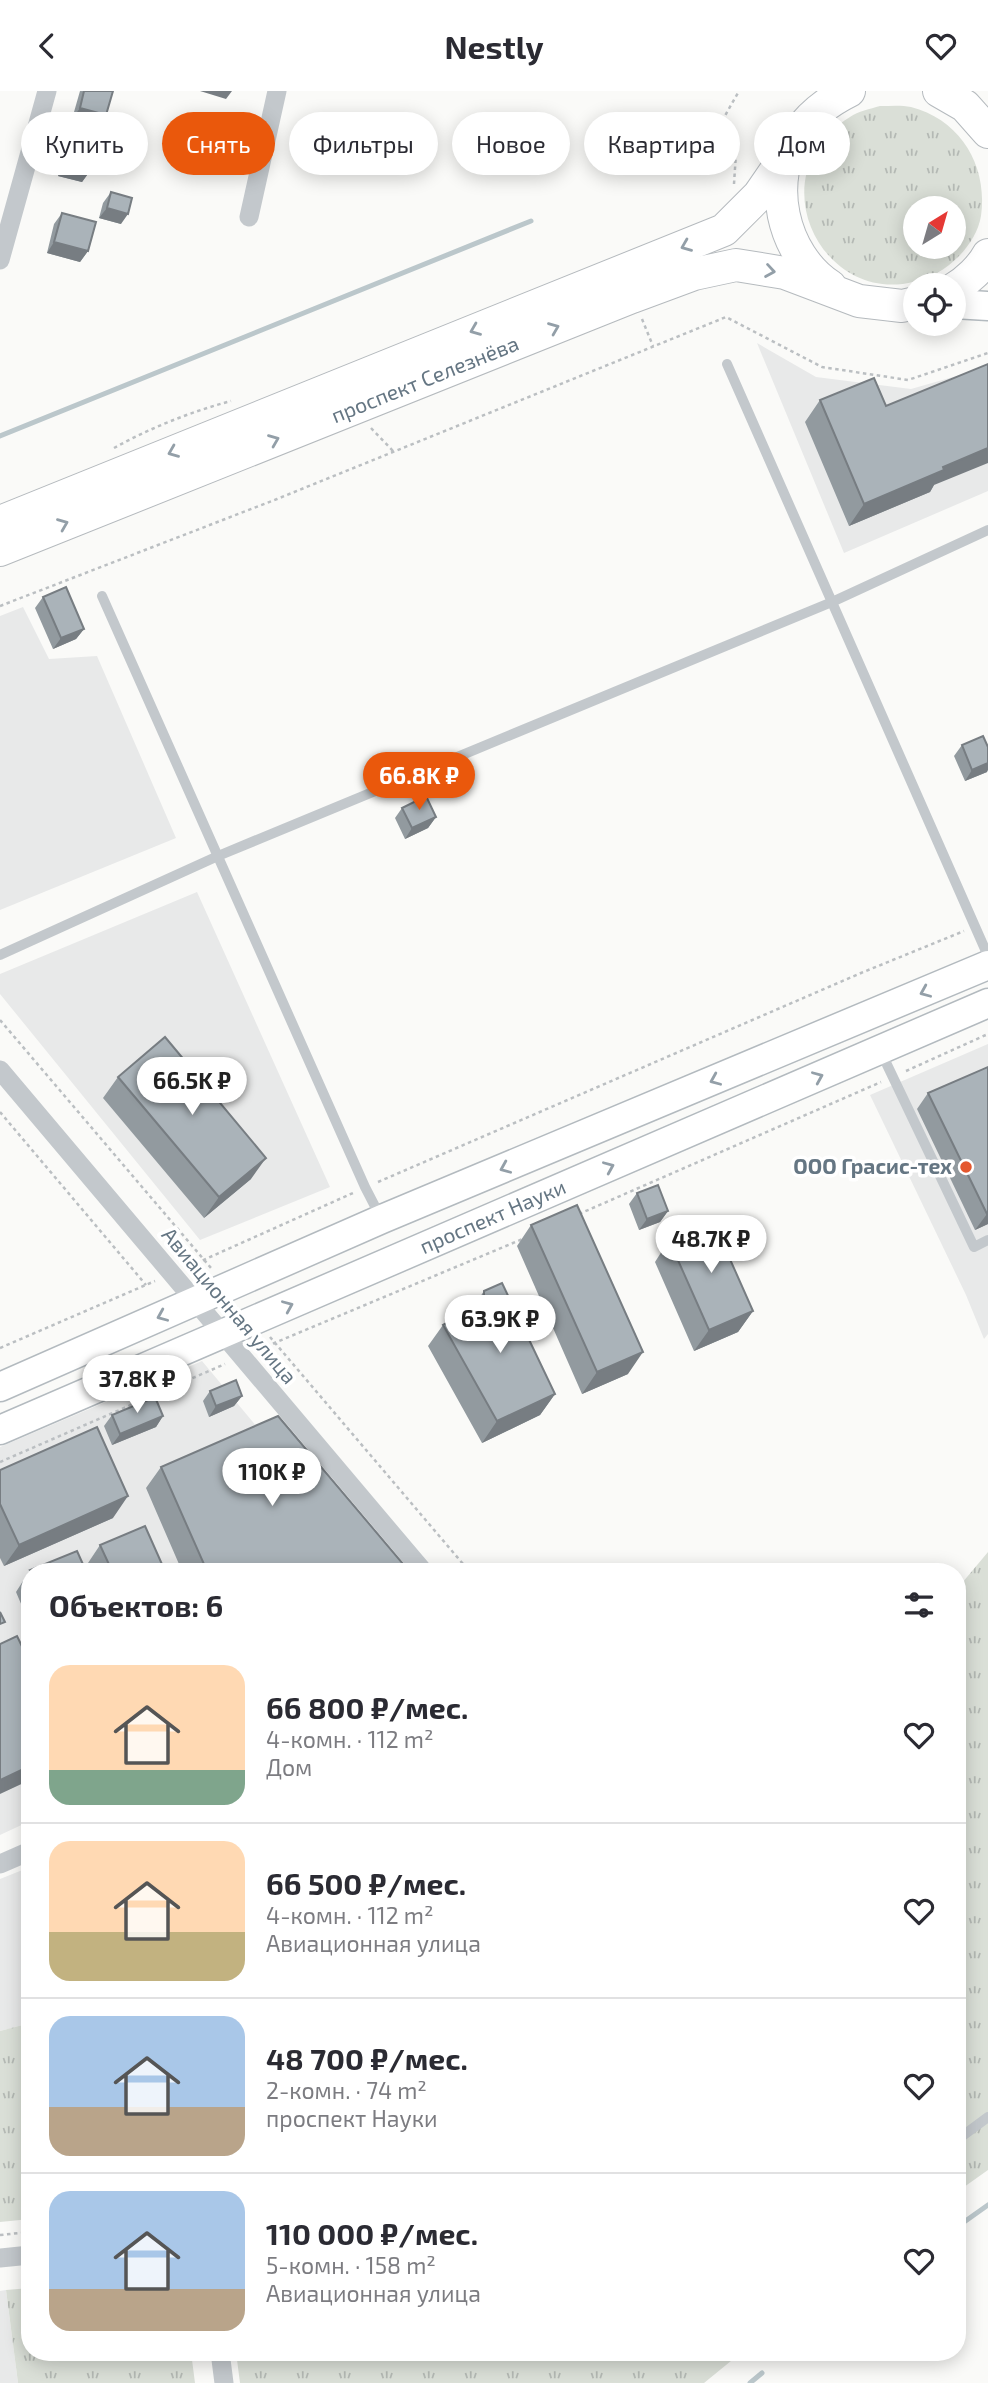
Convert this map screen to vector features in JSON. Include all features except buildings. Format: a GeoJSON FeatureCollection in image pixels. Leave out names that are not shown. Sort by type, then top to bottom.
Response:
{"type":"FeatureCollection","features":[{"type":"Feature","properties":{"kind":"main road","name":"проспект Селезнёва"},"geometry":{"type":"LineString","coordinates":[[817,112],[824,104],[849,91]]}},
{"type":"Feature","properties":{"kind":"main road"},"geometry":{"type":"LineString","coordinates":[[964,104],[988,132]]}},
{"type":"Feature","properties":{"kind":"main road","name":"проспект Селезнёва"},"geometry":{"type":"LineString","coordinates":[[0,522],[724,230],[759,195],[773,175]]}},
{"type":"Feature","properties":{"kind":"main road","name":"проспект Селезнёва"},"geometry":{"type":"LineString","coordinates":[[784,175],[781,189],[785,225],[801,258],[827,284],[859,301]]}},
{"type":"Feature","properties":{"kind":"main road"},"geometry":{"type":"LineString","coordinates":[[966,280],[984,263],[988,255]]}},
{"type":"Feature","properties":{"kind":"main road","name":"проспект Селезнёва"},"geometry":{"type":"LineString","coordinates":[[0,550],[694,274],[736,265],[785,273],[859,301],[903,304]]}},
{"type":"Feature","properties":{"kind":"street"},"geometry":{"type":"LineString","coordinates":[[0,260],[47,91]]}},
{"type":"Feature","properties":{"kind":"street"},"geometry":{"type":"LineString","coordinates":[[249,217],[276,91]]}},
{"type":"Feature","properties":{"kind":"street"},"geometry":{"type":"LineString","coordinates":[[966,305],[988,306]]}},
{"type":"Feature","properties":{"kind":"street","name":"проспект Науки"},"geometry":{"type":"LineString","coordinates":[[0,1387],[382,1219],[988,965]]}},
{"type":"Feature","properties":{"kind":"street","name":"проспект Науки"},"geometry":{"type":"LineString","coordinates":[[0,1430],[988,1003]]}},
{"type":"Feature","properties":{"kind":"street","name":"Авиационная улица"},"geometry":{"type":"LineString","coordinates":[[0,1070],[416,1563]]}},
{"type":"Feature","properties":{"kind":"street"},"geometry":{"type":"LineString","coordinates":[[0,1864],[21,1854]]}},
{"type":"Feature","properties":{"kind":"street"},"geometry":{"type":"LineString","coordinates":[[0,2258],[21,2256]]}},
{"type":"Feature","properties":{"kind":"street"},"geometry":{"type":"LineString","coordinates":[[221,2361],[225,2383]]}},
{"type":"Feature","properties":{"kind":"lane"},"geometry":{"type":"LineString","coordinates":[[727,364],[988,956]]}},
{"type":"Feature","properties":{"kind":"lane"},"geometry":{"type":"LineString","coordinates":[[0,955],[218,856],[832,602],[988,530]]}},
{"type":"Feature","properties":{"kind":"lane"},"geometry":{"type":"LineString","coordinates":[[102,596],[365,1187],[382,1219]]}},
{"type":"Feature","properties":{"kind":"lane"},"geometry":{"type":"LineString","coordinates":[[880,1050],[974,1247],[988,1240]]}},
{"type":"Feature","properties":{"kind":"lane"},"geometry":{"type":"LineString","coordinates":[[966,2133],[988,2117]]}},
{"type":"Feature","properties":{"kind":"path"},"geometry":{"type":"LineString","coordinates":[[734,185],[736,153],[718,128],[739,91]]}},
{"type":"Feature","properties":{"kind":"path"},"geometry":{"type":"LineString","coordinates":[[0,606],[290,494],[726,317],[822,367],[908,380],[988,353]]}},
{"type":"Feature","properties":{"kind":"path"},"geometry":{"type":"LineString","coordinates":[[106,453],[140,433],[234,400]]}},
{"type":"Feature","properties":{"kind":"path"},"geometry":{"type":"LineString","coordinates":[[0,1348],[365,1187],[976,926]]}},
{"type":"Feature","properties":{"kind":"path"},"geometry":{"type":"LineString","coordinates":[[575,1216],[988,1034]]}},
{"type":"Feature","properties":{"kind":"path"},"geometry":{"type":"LineString","coordinates":[[0,1112],[146,1285]]}},
{"type":"Feature","properties":{"kind":"path"},"geometry":{"type":"LineString","coordinates":[[0,1462],[525,1237]]}},
{"type":"Feature","properties":{"kind":"path"},"geometry":{"type":"LineString","coordinates":[[0,2235],[21,2233]]}},
{"type":"Feature","properties":{"kind":"shaded area"},"geometry":{"type":"Polygon","coordinates":[[[757,343],[816,377],[911,389],[988,367],[988,491],[844,553],[757,343]]]}},
{"type":"Feature","properties":{"kind":"shaded area"},"geometry":{"type":"Polygon","coordinates":[[[23,607],[49,659],[97,656],[176,838],[0,910],[0,616],[23,607]]]}},
{"type":"Feature","properties":{"kind":"shaded area"},"geometry":{"type":"Polygon","coordinates":[[[197,892],[330,1187],[200,1240],[0,994],[0,974],[197,892]]]}},
{"type":"Feature","properties":{"kind":"shaded area","name":"ООО Грасис-тех"},"geometry":{"type":"Polygon","coordinates":[[[988,1044],[988,1334],[984,1339],[966,1295],[870,1095],[988,1044]]]}},
{"type":"Feature","properties":{"kind":"shaded area"},"geometry":{"type":"Polygon","coordinates":[[[202,1361],[370,1563],[21,1563],[21,1825],[0,1835],[0,1447],[202,1361]]]}},
{"type":"Feature","properties":{"kind":"shaded area"},"geometry":{"type":"Polygon","coordinates":[[[21,1871],[21,2025],[0,2031],[0,1879],[21,1871]]]}},
{"type":"Feature","properties":{"kind":"shaded area"},"geometry":{"type":"Polygon","coordinates":[[[6,2290],[18,2383],[0,2383],[0,2291],[6,2290]]]}},
{"type":"Feature","properties":{"kind":"green space"},"geometry":{"type":"Polygon","coordinates":[[[880,106],[896,106],[911,107],[929,113],[957,134],[975,163],[982,197],[981,216],[966,248],[966,196],[903,196],[903,259],[956,259],[937,273],[903,273],[903,283],[899,284],[865,280],[837,263],[816,238],[805,207],[806,175],[850,175],[850,118],[880,106]]]}},
{"type":"Feature","properties":{"kind":"green space"},"geometry":{"type":"Polygon","coordinates":[[[988,1552],[988,2170],[966,2186],[966,1578],[988,1552]]]}},
{"type":"Feature","properties":{"kind":"green space"},"geometry":{"type":"Polygon","coordinates":[[[21,2025],[21,2220],[0,2222],[0,2031],[21,2025]]]}},
{"type":"Feature","properties":{"kind":"green space"},"geometry":{"type":"Polygon","coordinates":[[[21,2289],[21,2361],[192,2361],[195,2383],[18,2383],[6,2290],[21,2289]]]}},
{"type":"Feature","properties":{"kind":"green space"},"geometry":{"type":"Polygon","coordinates":[[[237,2361],[731,2361],[704,2383],[240,2383],[237,2361]]]}},
{"type":"Feature","properties":{"kind":"waterway"},"geometry":{"type":"LineString","coordinates":[[0,436],[531,221]]}},
{"type":"Feature","properties":{"kind":"waterway"},"geometry":{"type":"LineString","coordinates":[[966,2221],[988,2205]]}},
{"type":"Feature","properties":{"kind":"waterway"},"geometry":{"type":"LineString","coordinates":[[750,2383],[762,2373]]}},
{"type":"Feature","properties":{"kind":"place","name":"ООО Грасис-тех"},"geometry":{"type":"Point","coordinates":[966,1167]}}]}
